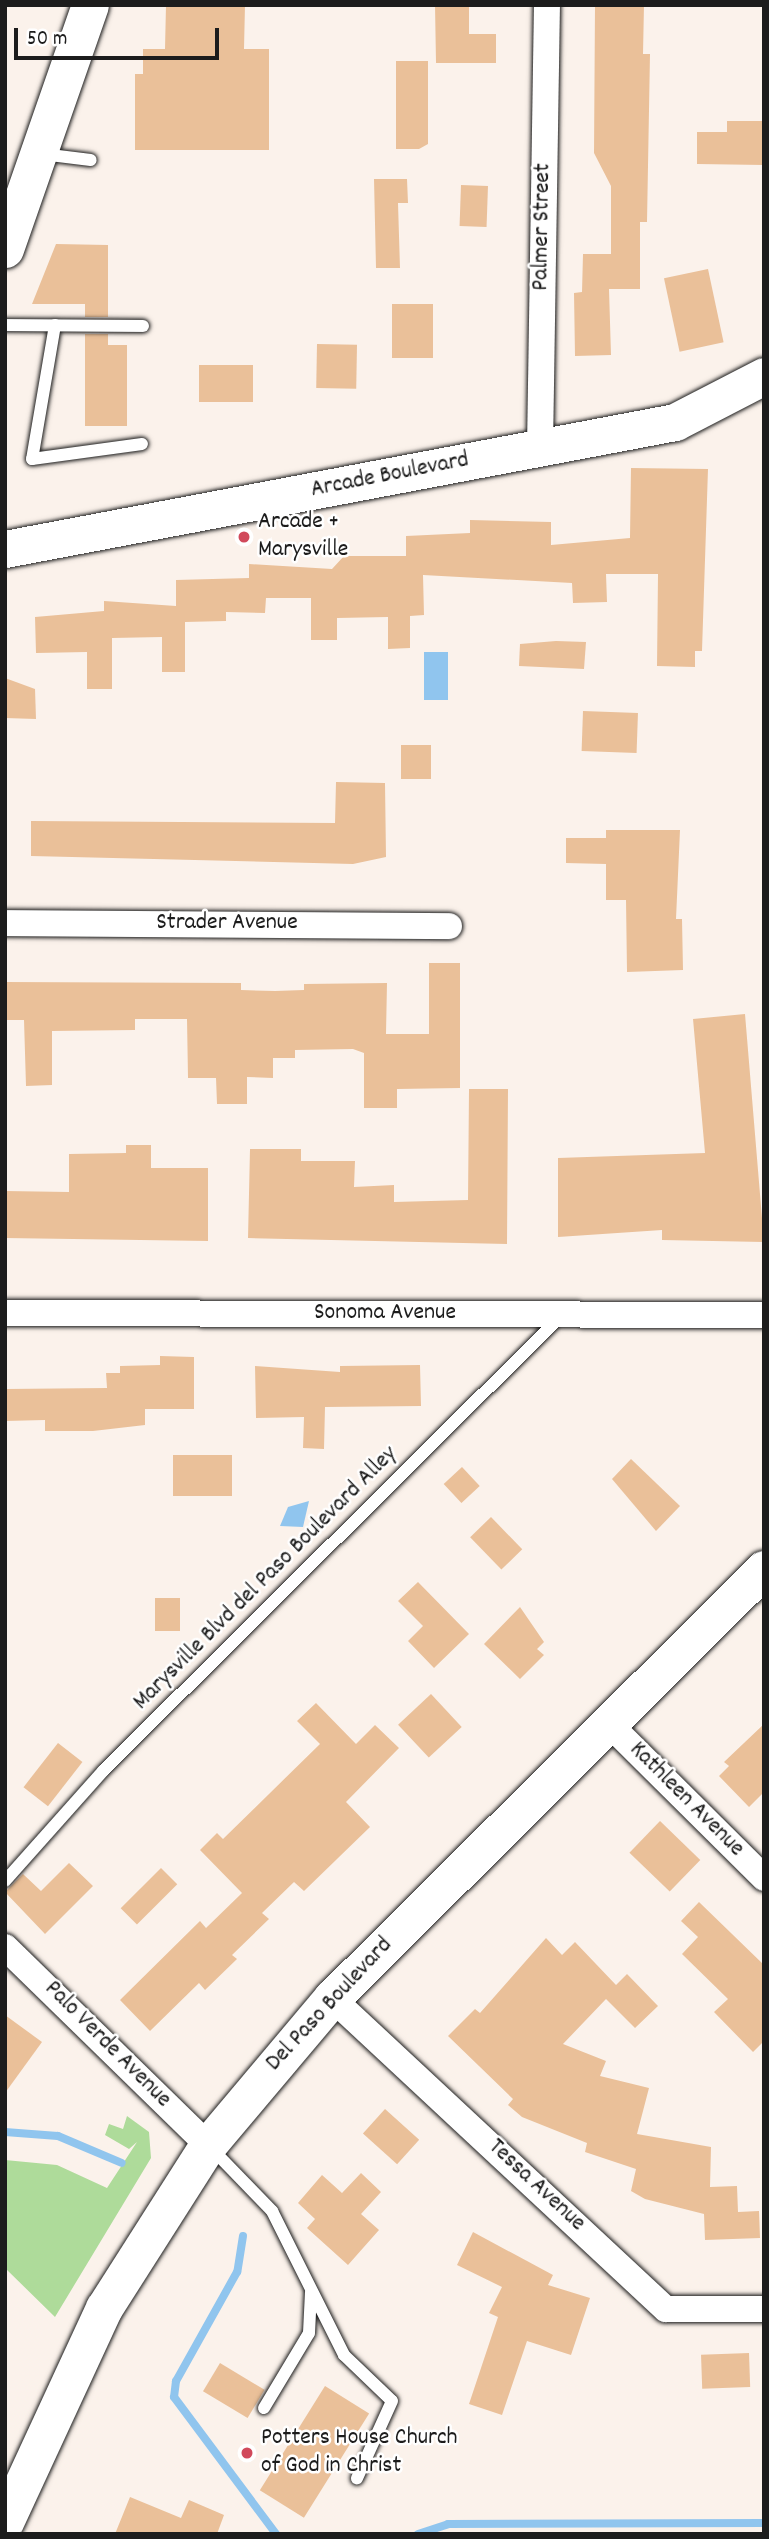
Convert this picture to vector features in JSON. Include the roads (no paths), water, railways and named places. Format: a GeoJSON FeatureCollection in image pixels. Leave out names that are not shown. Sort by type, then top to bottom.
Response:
{"type":"FeatureCollection","features":[{"type":"Feature","properties":{"kind":"main road"},"geometry":{"type":"LineString","coordinates":[[5,249],[83,7]]}},
{"type":"Feature","properties":{"kind":"main road","name":"Arcade Boulevard"},"geometry":{"type":"LineString","coordinates":[[5,548],[675,422],[764,376]]}},
{"type":"Feature","properties":{"kind":"main road","name":"Del Paso Boulevard"},"geometry":{"type":"LineString","coordinates":[[5,2522],[104,2308],[208,2145],[332,1998],[764,1569]]}},
{"type":"Feature","properties":{"kind":"street","name":"Palmer Street"},"geometry":{"type":"LineString","coordinates":[[540,448],[547,5]]}},
{"type":"Feature","properties":{"kind":"street","name":"Strader Avenue"},"geometry":{"type":"LineString","coordinates":[[5,923],[449,926]]}},
{"type":"Feature","properties":{"kind":"street","name":"Sonoma Avenue"},"geometry":{"type":"LineString","coordinates":[[5,1314],[764,1315]]}},
{"type":"Feature","properties":{"kind":"street","name":"Kathleen Avenue"},"geometry":{"type":"LineString","coordinates":[[607,1722],[764,1878]]}},
{"type":"Feature","properties":{"kind":"street","name":"Palo Verde Avenue"},"geometry":{"type":"LineString","coordinates":[[5,1947],[208,2145]]}},
{"type":"Feature","properties":{"kind":"street","name":"Tessa Avenue"},"geometry":{"type":"LineString","coordinates":[[332,1998],[666,2309],[764,2309]]}},
{"type":"Feature","properties":{"kind":"lane"},"geometry":{"type":"LineString","coordinates":[[38,153],[92,160]]}},
{"type":"Feature","properties":{"kind":"lane"},"geometry":{"type":"LineString","coordinates":[[55,324],[32,459],[142,444]]}},
{"type":"Feature","properties":{"kind":"lane"},"geometry":{"type":"LineString","coordinates":[[5,325],[143,326]]}},
{"type":"Feature","properties":{"kind":"lane","name":"Marysville Blvd del Paso Boulevard Alley"},"geometry":{"type":"LineString","coordinates":[[5,1881],[103,1771],[562,1314]]}},
{"type":"Feature","properties":{"kind":"lane"},"geometry":{"type":"LineString","coordinates":[[208,2145],[272,2211],[344,2355],[392,2402],[357,2478]]}},
{"type":"Feature","properties":{"kind":"lane"},"geometry":{"type":"LineString","coordinates":[[264,2408],[309,2333],[311,2292]]}},
{"type":"Feature","properties":{"kind":"water"},"geometry":{"type":"Polygon","coordinates":[[[424,652],[448,652],[448,700],[424,700],[424,652]]]}},
{"type":"Feature","properties":{"kind":"water"},"geometry":{"type":"Polygon","coordinates":[[[309,1501],[303,1527],[280,1526],[288,1507],[309,1501]]]}},
{"type":"Feature","properties":{"kind":"waterway"},"geometry":{"type":"LineString","coordinates":[[5,2132],[58,2136],[122,2163]]}},
{"type":"Feature","properties":{"kind":"waterway"},"geometry":{"type":"LineString","coordinates":[[243,2236],[237,2272],[176,2381],[174,2397],[276,2534]]}},
{"type":"Feature","properties":{"kind":"waterway"},"geometry":{"type":"LineString","coordinates":[[418,2534],[448,2524],[764,2523]]}},
{"type":"Feature","properties":{"kind":"place","name":"Arcade + Marysville"},"geometry":{"type":"Point","coordinates":[244,537]}},
{"type":"Feature","properties":{"kind":"place","name":"Potters House Church of God in Christ"},"geometry":{"type":"Point","coordinates":[247,2453]}}]}
